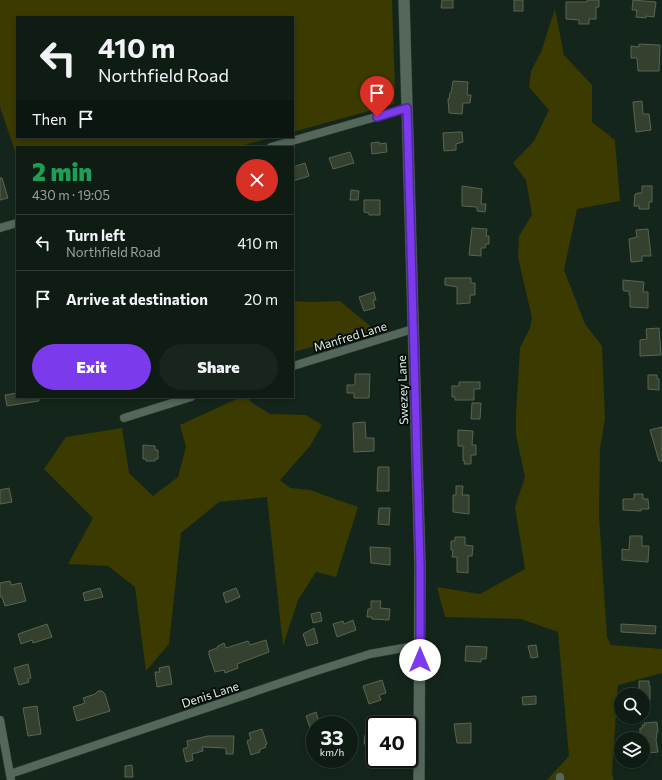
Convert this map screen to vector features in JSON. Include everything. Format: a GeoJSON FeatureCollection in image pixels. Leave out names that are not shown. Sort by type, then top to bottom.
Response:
{"type":"FeatureCollection","features":[{"type":"Feature","properties":{"kind":"street","name":"Swezey Lane"},"geometry":{"type":"LineString","coordinates":[[404,0],[420,565],[419,780]]}},
{"type":"Feature","properties":{"kind":"street"},"geometry":{"type":"LineString","coordinates":[[274,146],[407,108]]}},
{"type":"Feature","properties":{"kind":"street"},"geometry":{"type":"LineString","coordinates":[[0,228],[16,223]]}},
{"type":"Feature","properties":{"kind":"street","name":"Manfred Lane"},"geometry":{"type":"LineString","coordinates":[[294,366],[413,329]]}},
{"type":"Feature","properties":{"kind":"street"},"geometry":{"type":"LineString","coordinates":[[124,418],[188,398]]}},
{"type":"Feature","properties":{"kind":"street","name":"Denis Lane"},"geometry":{"type":"LineString","coordinates":[[11,777],[320,670],[370,654],[420,645]]}},
{"type":"Feature","properties":{"kind":"street"},"geometry":{"type":"LineString","coordinates":[[0,720],[11,777]]}},
{"type":"Feature","properties":{"kind":"shaded area"},"geometry":{"type":"Polygon","coordinates":[[[0,0],[392,0],[395,90],[394,104],[294,132],[294,16],[16,16],[16,138],[270,138],[241,146],[16,146],[16,154],[0,107],[0,0]]]}},
{"type":"Feature","properties":{"kind":"shaded area"},"geometry":{"type":"Polygon","coordinates":[[[555,9],[564,55],[592,85],[592,122],[615,140],[620,201],[577,209],[564,270],[585,324],[602,346],[605,419],[600,448],[599,515],[607,637],[611,645],[662,649],[662,673],[618,685],[618,688],[614,688],[614,724],[615,724],[612,773],[614,780],[547,780],[569,756],[558,632],[521,619],[445,617],[437,587],[480,594],[525,569],[515,507],[525,477],[516,435],[516,413],[520,348],[530,328],[532,318],[518,257],[519,236],[532,215],[526,180],[513,163],[534,141],[549,110],[529,87],[531,71],[541,52],[555,9]]]}},
{"type":"Feature","properties":{"kind":"shaded area"},"geometry":{"type":"Polygon","coordinates":[[[294,301],[340,301],[376,331],[294,352],[294,301]]]}},
{"type":"Feature","properties":{"kind":"shaded area"},"geometry":{"type":"Polygon","coordinates":[[[239,398],[249,398],[251,402],[270,414],[306,415],[322,425],[310,446],[280,480],[290,488],[310,490],[358,507],[336,577],[316,572],[298,600],[283,646],[267,497],[219,502],[181,533],[169,644],[146,671],[135,587],[108,566],[68,564],[93,518],[44,469],[66,437],[122,428],[129,473],[153,496],[178,477],[186,447],[180,425],[239,398]]]}},
{"type":"Feature","properties":{"kind":"building"},"geometry":{"type":"Polygon","coordinates":[[[442,0],[453,0],[453,8],[441,8],[442,0]]]}},
{"type":"Feature","properties":{"kind":"building"},"geometry":{"type":"Polygon","coordinates":[[[514,0],[523,0],[523,11],[514,11],[514,0]]]}},
{"type":"Feature","properties":{"kind":"building"},"geometry":{"type":"Polygon","coordinates":[[[587,0],[599,0],[599,7],[596,7],[596,19],[589,19],[589,24],[579,24],[579,20],[566,19],[566,2],[587,2],[587,0]]]}},
{"type":"Feature","properties":{"kind":"building"},"geometry":{"type":"Polygon","coordinates":[[[633,0],[656,2],[654,17],[636,17],[637,10],[632,10],[633,0]]]}},
{"type":"Feature","properties":{"kind":"building"},"geometry":{"type":"Polygon","coordinates":[[[639,44],[660,45],[659,71],[638,71],[637,58],[631,58],[631,46],[639,47],[639,44]]]}},
{"type":"Feature","properties":{"kind":"building"},"geometry":{"type":"Polygon","coordinates":[[[453,81],[468,82],[467,95],[471,95],[470,103],[463,103],[462,114],[449,113],[448,99],[451,93],[453,81]]]}},
{"type":"Feature","properties":{"kind":"building"},"geometry":{"type":"Polygon","coordinates":[[[642,101],[643,114],[649,114],[651,130],[636,132],[633,102],[642,101]]]}},
{"type":"Feature","properties":{"kind":"building"},"geometry":{"type":"Polygon","coordinates":[[[462,132],[463,142],[456,144],[456,150],[444,151],[443,133],[462,132]]]}},
{"type":"Feature","properties":{"kind":"building"},"geometry":{"type":"Polygon","coordinates":[[[379,142],[379,144],[386,143],[387,152],[372,154],[371,143],[379,142]]]}},
{"type":"Feature","properties":{"kind":"building"},"geometry":{"type":"Polygon","coordinates":[[[350,152],[354,163],[333,169],[329,158],[350,152]]]}},
{"type":"Feature","properties":{"kind":"building"},"geometry":{"type":"Polygon","coordinates":[[[305,163],[309,176],[294,181],[294,167],[305,163]]]}},
{"type":"Feature","properties":{"kind":"building"},"geometry":{"type":"Polygon","coordinates":[[[0,178],[2,178],[8,198],[0,200],[0,178]]]}},
{"type":"Feature","properties":{"kind":"building"},"geometry":{"type":"Polygon","coordinates":[[[462,186],[482,189],[481,204],[486,204],[485,212],[477,211],[477,207],[462,206],[462,186]]]}},
{"type":"Feature","properties":{"kind":"building"},"geometry":{"type":"Polygon","coordinates":[[[642,186],[652,186],[652,202],[649,202],[649,209],[639,209],[639,206],[634,206],[635,194],[642,193],[642,186]]]}},
{"type":"Feature","properties":{"kind":"building"},"geometry":{"type":"Polygon","coordinates":[[[351,190],[359,191],[358,200],[350,200],[351,190]]]}},
{"type":"Feature","properties":{"kind":"building"},"geometry":{"type":"Polygon","coordinates":[[[364,200],[380,200],[380,215],[369,215],[369,213],[364,212],[364,200]]]}},
{"type":"Feature","properties":{"kind":"building"},"geometry":{"type":"Polygon","coordinates":[[[472,228],[487,229],[486,236],[489,236],[489,244],[486,244],[485,248],[481,248],[481,256],[469,255],[472,228]]]}},
{"type":"Feature","properties":{"kind":"building"},"geometry":{"type":"Polygon","coordinates":[[[648,229],[651,256],[642,256],[642,261],[631,262],[629,239],[637,237],[636,230],[648,229]]]}},
{"type":"Feature","properties":{"kind":"building"},"geometry":{"type":"Polygon","coordinates":[[[445,278],[471,278],[471,283],[475,283],[475,295],[470,295],[470,303],[457,304],[457,287],[445,285],[445,278]]]}},
{"type":"Feature","properties":{"kind":"building"},"geometry":{"type":"Polygon","coordinates":[[[623,280],[644,282],[643,292],[648,292],[648,308],[630,307],[629,291],[624,291],[623,280]]]}},
{"type":"Feature","properties":{"kind":"building"},"geometry":{"type":"Polygon","coordinates":[[[374,292],[376,300],[373,300],[375,308],[364,311],[359,297],[374,292]]]}},
{"type":"Feature","properties":{"kind":"building"},"geometry":{"type":"Polygon","coordinates":[[[659,328],[661,355],[640,356],[640,340],[647,339],[646,329],[659,328]]]}},
{"type":"Feature","properties":{"kind":"building"},"geometry":{"type":"Polygon","coordinates":[[[355,374],[370,374],[369,398],[354,398],[354,393],[347,393],[347,385],[354,385],[355,383],[355,374]]]}},
{"type":"Feature","properties":{"kind":"building"},"geometry":{"type":"Polygon","coordinates":[[[648,375],[657,375],[657,379],[659,379],[659,390],[648,389],[648,375]]]}},
{"type":"Feature","properties":{"kind":"building"},"geometry":{"type":"Polygon","coordinates":[[[459,382],[480,382],[480,389],[474,389],[474,400],[455,400],[455,397],[452,397],[452,386],[459,386],[459,382]]]}},
{"type":"Feature","properties":{"kind":"building"},"geometry":{"type":"Polygon","coordinates":[[[16,393],[16,398],[38,398],[39,401],[7,406],[5,395],[16,393]]]}},
{"type":"Feature","properties":{"kind":"building"},"geometry":{"type":"Polygon","coordinates":[[[472,403],[481,403],[480,419],[471,419],[472,403]]]}},
{"type":"Feature","properties":{"kind":"building"},"geometry":{"type":"Polygon","coordinates":[[[365,422],[366,438],[374,438],[374,451],[354,452],[353,423],[365,422]]]}},
{"type":"Feature","properties":{"kind":"building"},"geometry":{"type":"Polygon","coordinates":[[[662,427],[662,461],[659,461],[650,430],[662,427]]]}},
{"type":"Feature","properties":{"kind":"building"},"geometry":{"type":"Polygon","coordinates":[[[458,430],[473,431],[472,445],[476,445],[476,455],[471,455],[471,464],[464,464],[463,446],[458,446],[458,430]]]}},
{"type":"Feature","properties":{"kind":"building"},"geometry":{"type":"Polygon","coordinates":[[[143,445],[155,446],[155,450],[158,450],[158,459],[155,459],[155,461],[146,461],[146,459],[143,459],[143,445]]]}},
{"type":"Feature","properties":{"kind":"building"},"geometry":{"type":"Polygon","coordinates":[[[378,467],[389,467],[389,491],[377,491],[378,467]]]}},
{"type":"Feature","properties":{"kind":"building"},"geometry":{"type":"Polygon","coordinates":[[[456,486],[463,486],[462,495],[469,495],[469,514],[453,512],[453,495],[456,495],[456,486]]]}},
{"type":"Feature","properties":{"kind":"building"},"geometry":{"type":"Polygon","coordinates":[[[9,488],[12,502],[0,504],[0,490],[9,488]]]}},
{"type":"Feature","properties":{"kind":"building"},"geometry":{"type":"Polygon","coordinates":[[[634,494],[643,494],[643,499],[648,499],[649,509],[641,509],[641,511],[623,510],[623,499],[634,499],[634,494]]]}},
{"type":"Feature","properties":{"kind":"building"},"geometry":{"type":"Polygon","coordinates":[[[379,508],[390,508],[389,525],[378,524],[379,508]]]}},
{"type":"Feature","properties":{"kind":"building"},"geometry":{"type":"Polygon","coordinates":[[[630,536],[642,536],[642,546],[649,546],[648,562],[622,560],[622,549],[629,550],[630,536]]]}},
{"type":"Feature","properties":{"kind":"building"},"geometry":{"type":"Polygon","coordinates":[[[455,537],[465,537],[465,545],[473,546],[472,556],[468,556],[468,573],[457,572],[457,557],[452,557],[453,550],[451,550],[451,541],[455,541],[455,537]]]}},
{"type":"Feature","properties":{"kind":"building"},"geometry":{"type":"Polygon","coordinates":[[[370,547],[390,548],[390,565],[371,563],[370,547]]]}},
{"type":"Feature","properties":{"kind":"building"},"geometry":{"type":"Polygon","coordinates":[[[10,581],[11,585],[21,583],[26,601],[5,606],[2,597],[0,597],[0,583],[10,581]]]}},
{"type":"Feature","properties":{"kind":"building"},"geometry":{"type":"Polygon","coordinates":[[[100,588],[103,597],[85,601],[83,593],[100,588]]]}},
{"type":"Feature","properties":{"kind":"building"},"geometry":{"type":"Polygon","coordinates":[[[236,588],[240,597],[226,603],[223,593],[236,588]]]}},
{"type":"Feature","properties":{"kind":"building"},"geometry":{"type":"Polygon","coordinates":[[[371,601],[381,601],[380,608],[390,609],[389,620],[372,619],[372,617],[367,617],[368,609],[371,609],[371,601]]]}},
{"type":"Feature","properties":{"kind":"building"},"geometry":{"type":"Polygon","coordinates":[[[320,612],[322,621],[313,623],[311,614],[320,612]]]}},
{"type":"Feature","properties":{"kind":"building"},"geometry":{"type":"Polygon","coordinates":[[[353,620],[356,630],[337,637],[333,624],[343,621],[344,624],[353,620]]]}},
{"type":"Feature","properties":{"kind":"building"},"geometry":{"type":"Polygon","coordinates":[[[47,624],[52,637],[33,643],[32,640],[21,644],[18,634],[47,624]]]}},
{"type":"Feature","properties":{"kind":"building"},"geometry":{"type":"Polygon","coordinates":[[[621,624],[656,626],[655,634],[621,632],[621,624]]]}},
{"type":"Feature","properties":{"kind":"building"},"geometry":{"type":"Polygon","coordinates":[[[314,628],[318,643],[307,646],[303,634],[314,628]]]}},
{"type":"Feature","properties":{"kind":"building"},"geometry":{"type":"Polygon","coordinates":[[[266,640],[269,652],[237,664],[238,668],[225,673],[224,670],[215,672],[209,651],[224,643],[226,648],[248,641],[250,645],[266,640]]]}},
{"type":"Feature","properties":{"kind":"building"},"geometry":{"type":"Polygon","coordinates":[[[536,645],[538,657],[531,658],[528,646],[536,645]]]}},
{"type":"Feature","properties":{"kind":"building"},"geometry":{"type":"Polygon","coordinates":[[[466,646],[487,647],[486,659],[481,659],[481,662],[465,661],[466,646]]]}},
{"type":"Feature","properties":{"kind":"building"},"geometry":{"type":"Polygon","coordinates":[[[28,664],[31,678],[28,679],[29,682],[19,685],[14,668],[28,664]]]}},
{"type":"Feature","properties":{"kind":"building"},"geometry":{"type":"Polygon","coordinates":[[[169,666],[172,684],[157,687],[155,672],[160,672],[159,668],[169,666]]]}},
{"type":"Feature","properties":{"kind":"building"},"geometry":{"type":"Polygon","coordinates":[[[382,680],[386,693],[379,695],[381,700],[369,704],[363,686],[382,680]]]}},
{"type":"Feature","properties":{"kind":"building"},"geometry":{"type":"Polygon","coordinates":[[[639,681],[649,681],[650,688],[639,688],[639,681]]]}},
{"type":"Feature","properties":{"kind":"building"},"geometry":{"type":"Polygon","coordinates":[[[98,691],[102,691],[105,694],[110,711],[77,721],[73,707],[85,703],[83,698],[95,694],[98,691]]]}},
{"type":"Feature","properties":{"kind":"building"},"geometry":{"type":"Polygon","coordinates":[[[536,696],[536,704],[523,705],[522,697],[536,696]]]}},
{"type":"Feature","properties":{"kind":"building"},"geometry":{"type":"Polygon","coordinates":[[[37,706],[41,734],[28,736],[23,708],[37,706]]]}},
{"type":"Feature","properties":{"kind":"building"},"geometry":{"type":"Polygon","coordinates":[[[316,712],[317,716],[306,716],[316,712]]]}},
{"type":"Feature","properties":{"kind":"building"},"geometry":{"type":"Polygon","coordinates":[[[657,722],[658,732],[656,740],[658,752],[650,753],[650,732],[640,732],[640,728],[643,728],[642,725],[650,724],[650,723],[657,722]]]}},
{"type":"Feature","properties":{"kind":"building"},"geometry":{"type":"Polygon","coordinates":[[[471,723],[471,743],[457,743],[454,724],[471,723]]]}},
{"type":"Feature","properties":{"kind":"building"},"geometry":{"type":"Polygon","coordinates":[[[262,729],[267,744],[265,745],[266,747],[259,750],[260,752],[251,755],[247,741],[251,739],[249,733],[262,729]]]}},
{"type":"Feature","properties":{"kind":"building"},"geometry":{"type":"Polygon","coordinates":[[[365,735],[366,735],[366,744],[364,744],[365,735]]]}},
{"type":"Feature","properties":{"kind":"building"},"geometry":{"type":"Polygon","coordinates":[[[208,736],[234,736],[233,754],[226,754],[226,748],[202,747],[203,751],[192,754],[193,760],[186,762],[183,749],[188,747],[187,741],[208,736]]]}},
{"type":"Feature","properties":{"kind":"building"},"geometry":{"type":"Polygon","coordinates":[[[132,765],[133,777],[125,777],[125,766],[132,765]]]}},
{"type":"Feature","properties":{"kind":"route"},"geometry":{"type":"LineString","coordinates":[[377,117],[407,108],[418,462],[420,660]]}}]}
